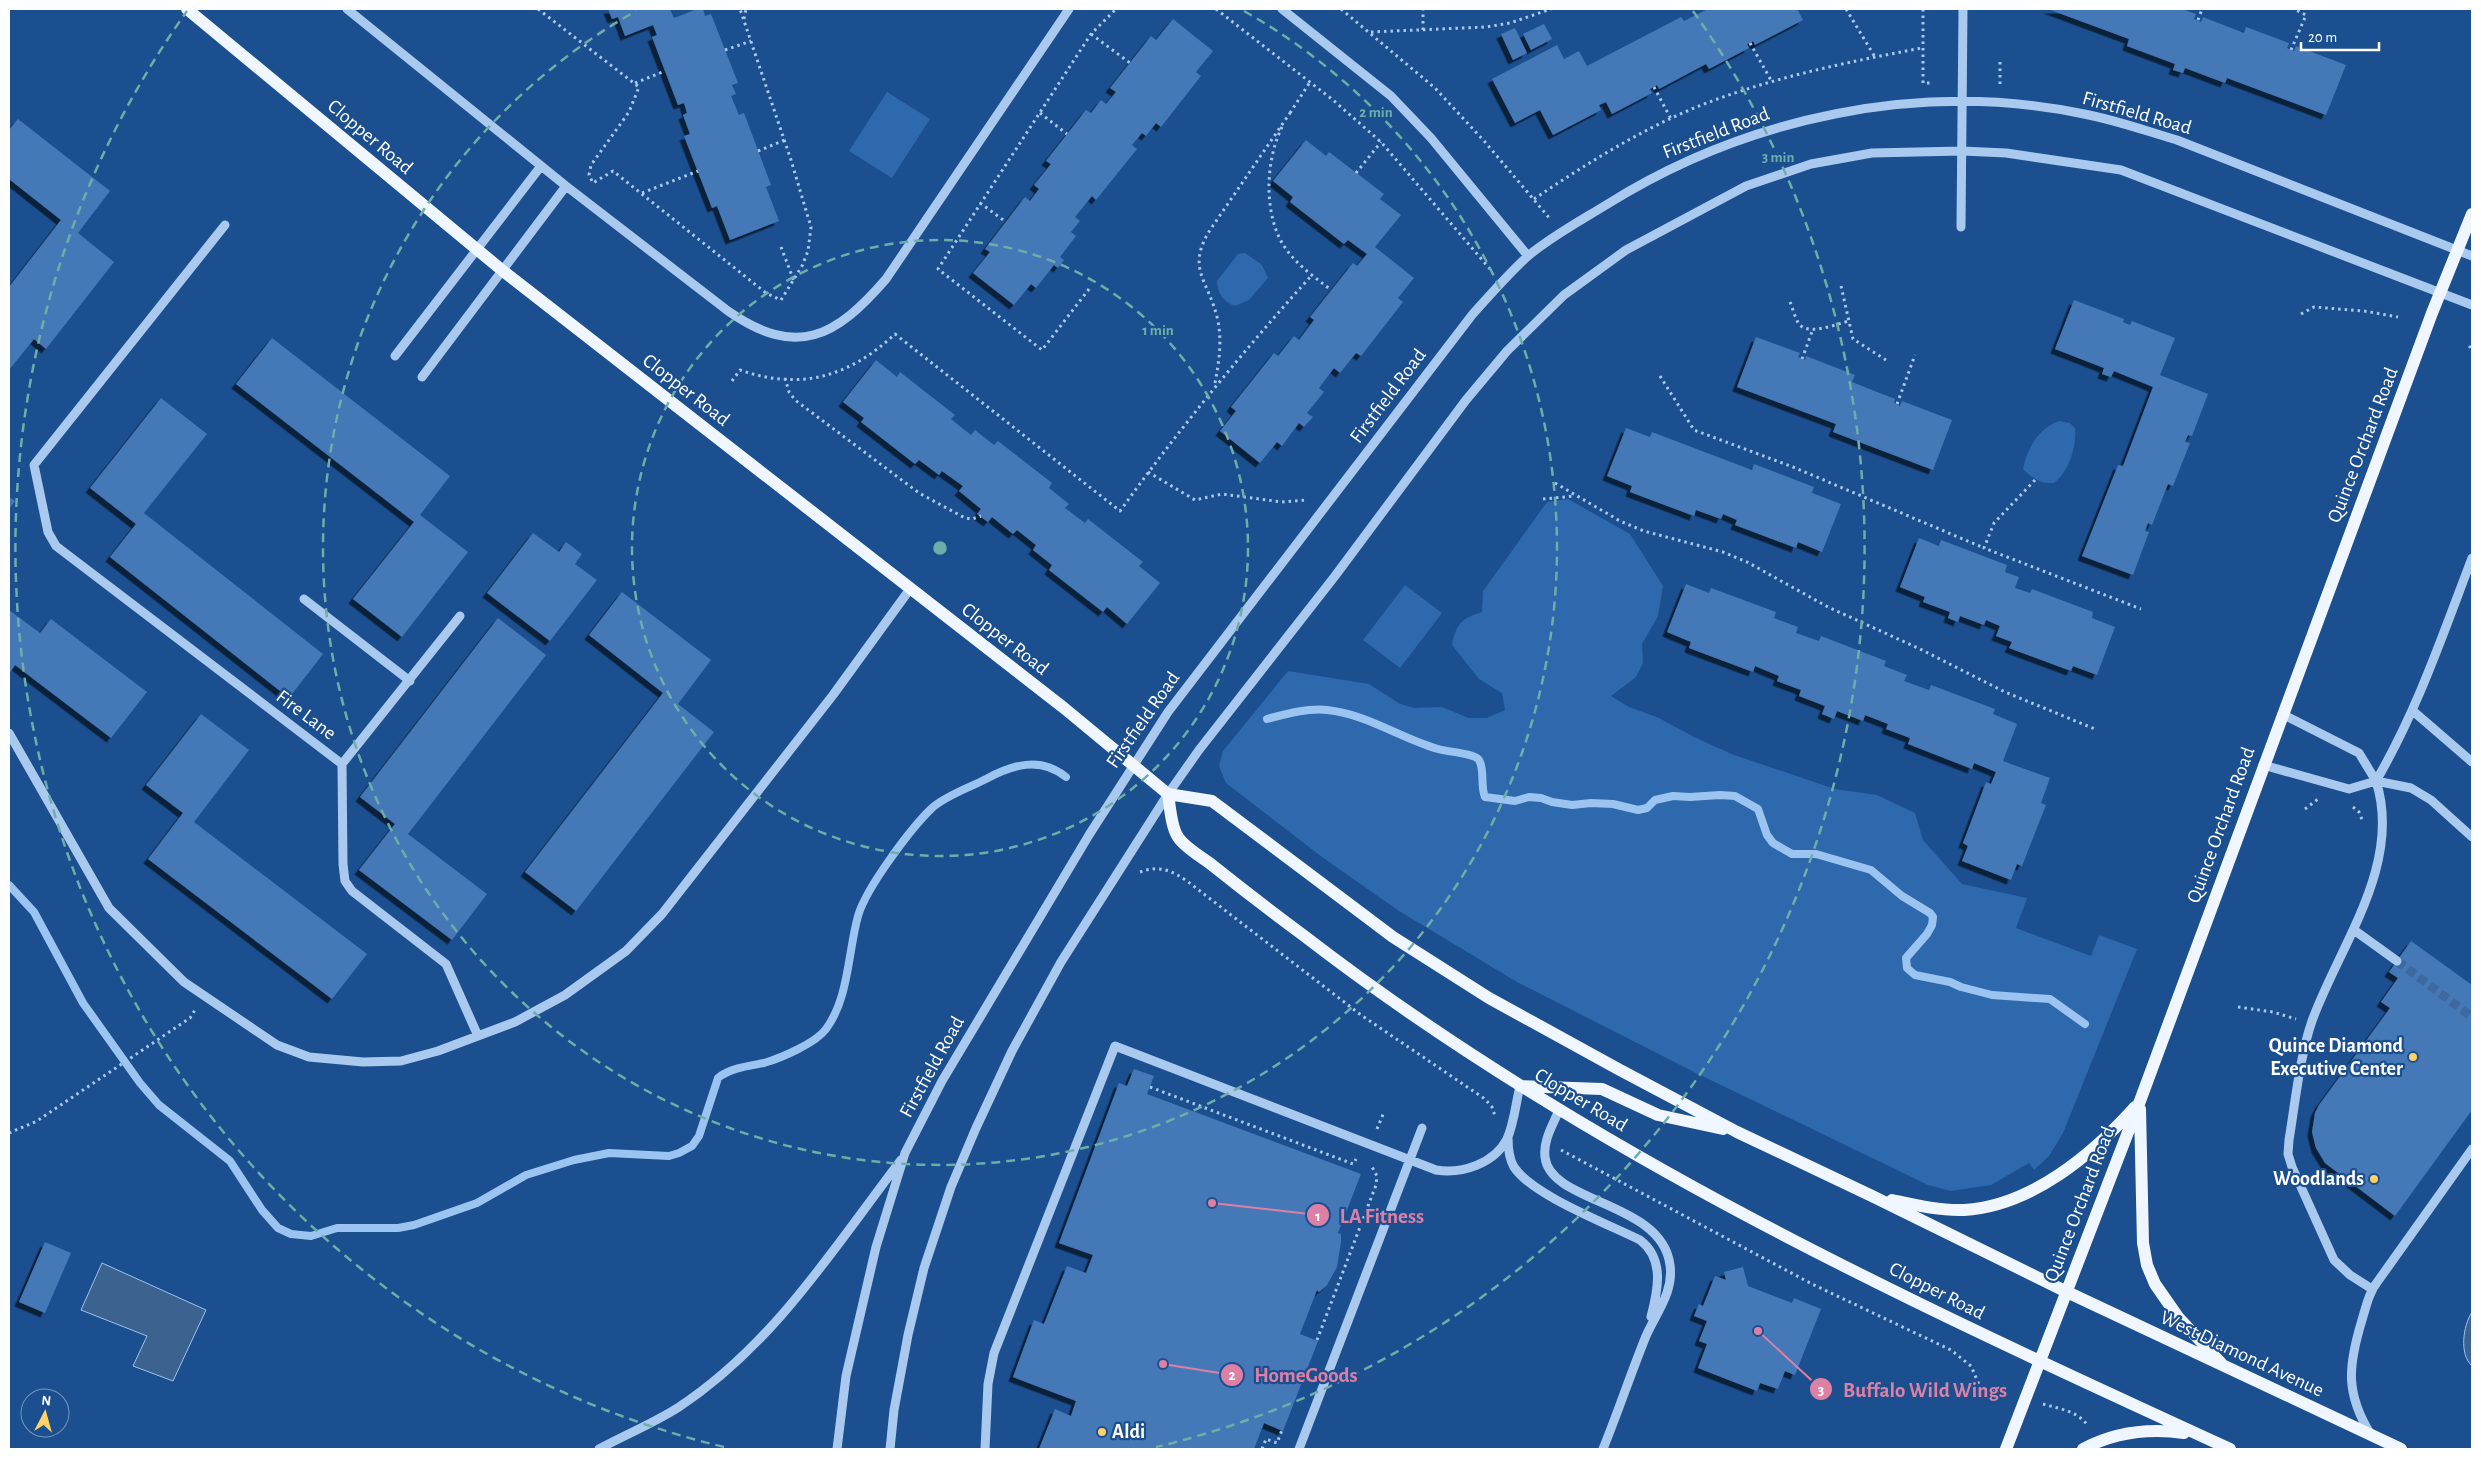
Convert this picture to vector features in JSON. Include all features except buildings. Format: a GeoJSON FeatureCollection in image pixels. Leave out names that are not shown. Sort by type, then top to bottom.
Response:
{"type":"FeatureCollection","features":[{"type":"Feature","properties":{"kind":"main road","name":"Clopper Road"},"geometry":{"type":"LineString","coordinates":[[187,9],[503,271],[910,588],[1168,794],[1212,801],[1393,937],[1481,993],[1737,1132],[2066,1292]]}},
{"type":"Feature","properties":{"kind":"main road","name":"Quince Orchard Road"},"geometry":{"type":"LineString","coordinates":[[2006,1449],[2140,1101],[2282,714],[2440,292],[2472,214]]}},
{"type":"Feature","properties":{"kind":"main road","name":"Clopper Road"},"geometry":{"type":"LineString","coordinates":[[1168,794],[1176,836],[1347,968],[1419,1020],[1520,1086],[1712,1198],[2039,1362]]}},
{"type":"Feature","properties":{"kind":"main road"},"geometry":{"type":"LineString","coordinates":[[1520,1086],[1602,1089],[1658,1116],[1737,1132]]}},
{"type":"Feature","properties":{"kind":"main road"},"geometry":{"type":"LineString","coordinates":[[1872,1196],[1933,1208],[1963,1210],[2004,1201],[2040,1186],[2079,1160],[2113,1131],[2140,1101]]}},
{"type":"Feature","properties":{"kind":"main road"},"geometry":{"type":"LineString","coordinates":[[2140,1101],[2143,1243],[2148,1265],[2155,1284],[2178,1317],[2226,1369]]}},
{"type":"Feature","properties":{"kind":"main road","name":"West Diamond Avenue"},"geometry":{"type":"LineString","coordinates":[[2066,1292],[2226,1369],[2401,1449]]}},
{"type":"Feature","properties":{"kind":"main road"},"geometry":{"type":"LineString","coordinates":[[2039,1362],[2230,1449]]}},
{"type":"Feature","properties":{"kind":"main road"},"geometry":{"type":"LineString","coordinates":[[2083,1449],[2110,1437],[2146,1430],[2184,1433],[2211,1440]]}},
{"type":"Feature","properties":{"kind":"street"},"geometry":{"type":"LineString","coordinates":[[347,9],[566,186],[752,327],[774,335],[790,336],[823,333],[841,324],[886,279],[1069,9]]}},
{"type":"Feature","properties":{"kind":"street"},"geometry":{"type":"LineString","coordinates":[[1282,9],[1391,96],[1431,138],[1528,256]]}},
{"type":"Feature","properties":{"kind":"street"},"geometry":{"type":"LineString","coordinates":[[1961,227],[1963,9]]}},
{"type":"Feature","properties":{"kind":"street","name":"Firstfield Road"},"geometry":{"type":"LineString","coordinates":[[837,1449],[846,1376],[876,1247],[905,1153],[942,1082],[1132,765],[1170,709],[1472,314],[1528,256],[1644,180],[1695,156],[1758,132],[1817,117],[1863,110],[1962,101],[2008,103],[2084,113],[2127,124],[2177,140],[2472,256]]}},
{"type":"Feature","properties":{"kind":"street"},"geometry":{"type":"LineString","coordinates":[[890,1449],[894,1410],[908,1335],[924,1268],[951,1187],[972,1136],[1012,1052],[1061,962],[1168,794],[1208,738],[1335,576],[1466,400],[1507,351],[1564,295],[1626,250],[1746,186],[1811,164],[1872,153],[1962,151],[2006,153],[2121,170],[2472,306]]}},
{"type":"Feature","properties":{"kind":"street"},"geometry":{"type":"LineString","coordinates":[[395,356],[541,166]]}},
{"type":"Feature","properties":{"kind":"street"},"geometry":{"type":"LineString","coordinates":[[422,377],[566,186]]}},
{"type":"Feature","properties":{"kind":"street","name":"Fire Lane"},"geometry":{"type":"LineString","coordinates":[[225,225],[34,465],[48,532],[56,546],[342,764],[343,864],[346,881],[352,891],[446,964],[478,1036]]}},
{"type":"Feature","properties":{"kind":"street"},"geometry":{"type":"LineString","coordinates":[[2376,781],[2395,750],[2413,711],[2472,558]]}},
{"type":"Feature","properties":{"kind":"street"},"geometry":{"type":"LineString","coordinates":[[9,734],[109,908],[184,982],[277,1045],[309,1057],[363,1062],[401,1061],[438,1051],[515,1022],[565,995],[626,951],[662,914],[833,695],[910,588]]}},
{"type":"Feature","properties":{"kind":"street"},"geometry":{"type":"LineString","coordinates":[[304,599],[410,680]]}},
{"type":"Feature","properties":{"kind":"street"},"geometry":{"type":"LineString","coordinates":[[342,764],[460,616]]}},
{"type":"Feature","properties":{"kind":"street"},"geometry":{"type":"LineString","coordinates":[[2413,711],[2472,762]]}},
{"type":"Feature","properties":{"kind":"street"},"geometry":{"type":"LineString","coordinates":[[2282,714],[2359,753],[2376,781],[2384,809],[2382,844],[2354,930],[2311,1024],[2288,1140],[2290,1161],[2334,1260],[2350,1275],[2372,1289]]}},
{"type":"Feature","properties":{"kind":"street"},"geometry":{"type":"LineString","coordinates":[[2263,765],[2349,789],[2376,781],[2411,788],[2424,795],[2472,837]]}},
{"type":"Feature","properties":{"kind":"street"},"geometry":{"type":"LineString","coordinates":[[2354,930],[2396,961]]}},
{"type":"Feature","properties":{"kind":"street"},"geometry":{"type":"LineString","coordinates":[[985,1449],[988,1384],[994,1353],[1115,1046],[1436,1170],[1456,1171],[1468,1169],[1495,1154],[1508,1138]]}},
{"type":"Feature","properties":{"kind":"street"},"geometry":{"type":"LineString","coordinates":[[1520,1086],[1508,1138],[1513,1166],[1523,1179],[1543,1192],[1640,1240],[1650,1248],[1656,1260],[1657,1287],[1647,1335]]}},
{"type":"Feature","properties":{"kind":"street"},"geometry":{"type":"LineString","coordinates":[[1559,1110],[1546,1144],[1545,1158],[1548,1167],[1577,1192],[1651,1228],[1664,1245],[1670,1266],[1670,1284],[1666,1297],[1647,1335],[1603,1449]]}},
{"type":"Feature","properties":{"kind":"street"},"geometry":{"type":"LineString","coordinates":[[1299,1449],[1422,1128]]}},
{"type":"Feature","properties":{"kind":"street"},"geometry":{"type":"LineString","coordinates":[[2371,1435],[2354,1402],[2350,1371],[2353,1350],[2372,1289],[2472,1149]]}},
{"type":"Feature","properties":{"kind":"street"},"geometry":{"type":"LineString","coordinates":[[599,1449],[679,1407],[734,1364],[785,1314],[905,1153]]}},
{"type":"Feature","properties":{"kind":"path"},"geometry":{"type":"LineString","coordinates":[[538,9],[639,87],[629,112],[593,160],[589,175],[593,183],[613,171],[772,296],[782,300],[794,282],[808,251],[811,227],[752,40],[740,9]]}},
{"type":"Feature","properties":{"kind":"path"},"geometry":{"type":"LineString","coordinates":[[744,20],[746,9]]}},
{"type":"Feature","properties":{"kind":"path"},"geometry":{"type":"LineString","coordinates":[[1089,289],[1042,350],[938,269],[1091,34],[1116,9]]}},
{"type":"Feature","properties":{"kind":"path"},"geometry":{"type":"LineString","coordinates":[[1423,9],[1423,30]]}},
{"type":"Feature","properties":{"kind":"path"},"geometry":{"type":"LineString","coordinates":[[1370,32],[1486,27],[1510,23],[1551,9]]}},
{"type":"Feature","properties":{"kind":"path"},"geometry":{"type":"LineString","coordinates":[[1846,9],[1875,57]]}},
{"type":"Feature","properties":{"kind":"path"},"geometry":{"type":"LineString","coordinates":[[1923,9],[1923,83],[1962,84]]}},
{"type":"Feature","properties":{"kind":"path"},"geometry":{"type":"LineString","coordinates":[[2198,20],[2202,9]]}},
{"type":"Feature","properties":{"kind":"path"},"geometry":{"type":"LineString","coordinates":[[2291,50],[2306,15],[2294,9]]}},
{"type":"Feature","properties":{"kind":"path"},"geometry":{"type":"LineString","coordinates":[[1091,34],[1130,63]]}},
{"type":"Feature","properties":{"kind":"path"},"geometry":{"type":"LineString","coordinates":[[725,50],[752,40]]}},
{"type":"Feature","properties":{"kind":"path"},"geometry":{"type":"LineString","coordinates":[[1750,43],[1772,82]]}},
{"type":"Feature","properties":{"kind":"path"},"geometry":{"type":"LineString","coordinates":[[1534,199],[1609,151],[1671,119],[1728,95],[1772,82],[1875,57],[1922,48]]}},
{"type":"Feature","properties":{"kind":"path"},"geometry":{"type":"LineString","coordinates":[[2000,62],[2000,85]]}},
{"type":"Feature","properties":{"kind":"path"},"geometry":{"type":"LineString","coordinates":[[635,83],[665,72]]}},
{"type":"Feature","properties":{"kind":"path"},"geometry":{"type":"LineString","coordinates":[[1215,383],[1220,360],[1218,322],[1208,288],[1201,275],[1198,253],[1207,234],[1310,82]]}},
{"type":"Feature","properties":{"kind":"path"},"geometry":{"type":"LineString","coordinates":[[1654,87],[1671,119]]}},
{"type":"Feature","properties":{"kind":"path"},"geometry":{"type":"LineString","coordinates":[[1040,113],[1067,134]]}},
{"type":"Feature","properties":{"kind":"path"},"geometry":{"type":"LineString","coordinates":[[1290,113],[1280,133],[1270,167],[1273,220],[1285,248],[1296,262],[1331,290]]}},
{"type":"Feature","properties":{"kind":"path"},"geometry":{"type":"LineString","coordinates":[[758,150],[784,140]]}},
{"type":"Feature","properties":{"kind":"path"},"geometry":{"type":"LineString","coordinates":[[1356,173],[1381,142]]}},
{"type":"Feature","properties":{"kind":"path"},"geometry":{"type":"LineString","coordinates":[[641,194],[698,171]]}},
{"type":"Feature","properties":{"kind":"path"},"geometry":{"type":"LineString","coordinates":[[980,203],[1006,222]]}},
{"type":"Feature","properties":{"kind":"path"},"geometry":{"type":"LineString","coordinates":[[781,247],[794,282]]}},
{"type":"Feature","properties":{"kind":"path"},"geometry":{"type":"LineString","coordinates":[[732,381],[740,370],[785,378],[818,378],[848,369],[877,351],[895,334],[1120,511],[1148,472],[1236,361],[1312,274]]}},
{"type":"Feature","properties":{"kind":"path"},"geometry":{"type":"LineString","coordinates":[[1841,286],[1853,339],[1886,360]]}},
{"type":"Feature","properties":{"kind":"path"},"geometry":{"type":"LineString","coordinates":[[1790,302],[1801,326],[1813,329],[1849,321]]}},
{"type":"Feature","properties":{"kind":"path"},"geometry":{"type":"LineString","coordinates":[[2301,314],[2314,307],[2364,311],[2398,317]]}},
{"type":"Feature","properties":{"kind":"path"},"geometry":{"type":"LineString","coordinates":[[1802,359],[1813,329]]}},
{"type":"Feature","properties":{"kind":"path"},"geometry":{"type":"LineString","coordinates":[[1897,404],[1915,355]]}},
{"type":"Feature","properties":{"kind":"path"},"geometry":{"type":"LineString","coordinates":[[1660,376],[1694,430],[1793,467],[1984,548],[2141,610]]}},
{"type":"Feature","properties":{"kind":"path"},"geometry":{"type":"LineString","coordinates":[[785,378],[789,392],[795,400],[919,494],[965,518],[972,519],[980,516]]}},
{"type":"Feature","properties":{"kind":"path"},"geometry":{"type":"LineString","coordinates":[[1148,472],[1195,500],[1222,494],[1264,501],[1298,502],[1306,500]]}},
{"type":"Feature","properties":{"kind":"path"},"geometry":{"type":"LineString","coordinates":[[1984,548],[1994,523],[2035,480]]}},
{"type":"Feature","properties":{"kind":"path"},"geometry":{"type":"LineString","coordinates":[[1555,482],[1620,521],[1644,532],[1723,552],[1747,562],[1828,607],[1920,649],[2005,692],[2095,728]]}},
{"type":"Feature","properties":{"kind":"path"},"geometry":{"type":"LineString","coordinates":[[1544,499],[1576,496]]}},
{"type":"Feature","properties":{"kind":"path"},"geometry":{"type":"LineString","coordinates":[[2305,809],[2310,803],[2322,798]]}},
{"type":"Feature","properties":{"kind":"path"},"geometry":{"type":"LineString","coordinates":[[2346,803],[2359,812],[2364,824],[2364,830]]}},
{"type":"Feature","properties":{"kind":"path"},"geometry":{"type":"LineString","coordinates":[[9,1133],[37,1122],[190,1018],[204,996]]}},
{"type":"Feature","properties":{"kind":"path"},"geometry":{"type":"LineString","coordinates":[[2238,1007],[2273,1012],[2311,1024]]}},
{"type":"Feature","properties":{"kind":"path"},"geometry":{"type":"LineString","coordinates":[[1150,1087],[1353,1164],[1355,1158],[1361,1160]]}},
{"type":"Feature","properties":{"kind":"path"},"geometry":{"type":"LineString","coordinates":[[1377,1129],[1384,1112]]}},
{"type":"Feature","properties":{"kind":"path"},"geometry":{"type":"LineString","coordinates":[[1317,1340],[1376,1185],[1376,1172],[1366,1163]]}},
{"type":"Feature","properties":{"kind":"path"},"geometry":{"type":"LineString","coordinates":[[1262,1449],[1266,1439],[1277,1443],[1282,1430]]}},
{"type":"Feature","properties":{"kind":"shaded area"},"geometry":{"type":"Polygon","coordinates":[[[887,92],[930,119],[892,178],[849,151],[887,92]]]}},
{"type":"Feature","properties":{"kind":"shaded area"},"geometry":{"type":"Polygon","coordinates":[[[1245,253],[1262,265],[1268,278],[1249,300],[1235,306],[1227,302],[1222,296],[1218,289],[1217,281],[1238,254],[1245,253]]]}},
{"type":"Feature","properties":{"kind":"shaded area"},"geometry":{"type":"Polygon","coordinates":[[[2059,421],[2070,423],[2075,428],[2075,442],[2068,465],[2054,483],[2033,478],[2023,469],[2031,446],[2046,428],[2059,421]]]}},
{"type":"Feature","properties":{"kind":"shaded area"},"geometry":{"type":"Polygon","coordinates":[[[1568,499],[1630,534],[1663,586],[1658,616],[1642,644],[1643,663],[1636,677],[1611,696],[1629,707],[1659,718],[1696,738],[1734,755],[1835,789],[1877,795],[1915,813],[1923,840],[1962,884],[2027,898],[2016,928],[2091,956],[2099,935],[2137,949],[2063,1133],[2049,1156],[2034,1170],[2029,1163],[1991,1185],[1951,1191],[1928,1185],[1696,1073],[1517,982],[1399,911],[1322,857],[1226,783],[1219,766],[1223,751],[1288,671],[1369,684],[1400,704],[1415,708],[1442,707],[1469,718],[1487,718],[1505,710],[1502,693],[1479,679],[1452,645],[1454,638],[1461,623],[1469,617],[1482,612],[1483,591],[1547,502],[1568,499]]]}},
{"type":"Feature","properties":{"kind":"shaded area"},"geometry":{"type":"Polygon","coordinates":[[[1405,585],[1442,613],[1400,668],[1363,640],[1405,585]]]}},
{"type":"Feature","properties":{"kind":"shaded area"},"geometry":{"type":"Polygon","coordinates":[[[102,1263],[206,1310],[173,1381],[133,1366],[147,1336],[81,1310],[102,1263]]]}},
{"type":"Feature","properties":{"kind":"shaded area"},"geometry":{"type":"Polygon","coordinates":[[[2472,1312],[2472,1366],[2465,1354],[2464,1340],[2466,1325],[2472,1312]]]}},
{"type":"Feature","properties":{"kind":"waterway"},"geometry":{"type":"LineString","coordinates":[[1267,719],[1312,710],[1342,712],[1370,721],[1424,744],[1472,756],[1479,760],[1481,764],[1485,797],[1515,801],[1529,797],[1541,798],[1572,805],[1591,803],[1613,804],[1638,810],[1647,808],[1655,800],[1673,796],[1735,796],[1758,809],[1767,835],[1773,843],[1792,854],[1816,854],[1871,870],[1902,896],[1930,913],[1933,917],[1932,925],[1927,934],[1906,958],[1907,968],[1915,975],[1950,982],[1961,987],[1992,995],[2050,999],[2085,1024]]}},
{"type":"Feature","properties":{"kind":"waterway"},"geometry":{"type":"LineString","coordinates":[[9,885],[34,912],[83,1003],[140,1083],[159,1105],[230,1161],[262,1210],[278,1228],[291,1234],[311,1236],[337,1228],[398,1228],[414,1225],[477,1203],[526,1175],[574,1160],[609,1153],[669,1156],[692,1146],[699,1136],[718,1078],[734,1070],[764,1063],[788,1054],[814,1040],[826,1029],[834,1017],[844,989],[858,916],[863,904],[890,859],[932,808],[958,792],[1016,767],[1026,765],[1046,766],[1066,777]]}},
{"type":"Feature","properties":{"kind":"tunnel"},"geometry":{"type":"LineString","coordinates":[[2397,961],[2472,1017]]}},
{"type":"Feature","properties":{"kind":"place","name":"Quince Diamond Executive Center"},"geometry":{"type":"Point","coordinates":[2413,1057]}},
{"type":"Feature","properties":{"kind":"place","name":"Woodlands"},"geometry":{"type":"Point","coordinates":[2374,1179]}},
{"type":"Feature","properties":{"kind":"place","name":"LA Fitness"},"geometry":{"type":"Point","coordinates":[1212,1203]}},
{"type":"Feature","properties":{"kind":"place","name":"Buffalo Wild Wings"},"geometry":{"type":"Point","coordinates":[1758,1331]}},
{"type":"Feature","properties":{"kind":"place","name":"HomeGoods"},"geometry":{"type":"Point","coordinates":[1163,1364]}},
{"type":"Feature","properties":{"kind":"place","name":"Aldi"},"geometry":{"type":"Point","coordinates":[1102,1432]}}]}
